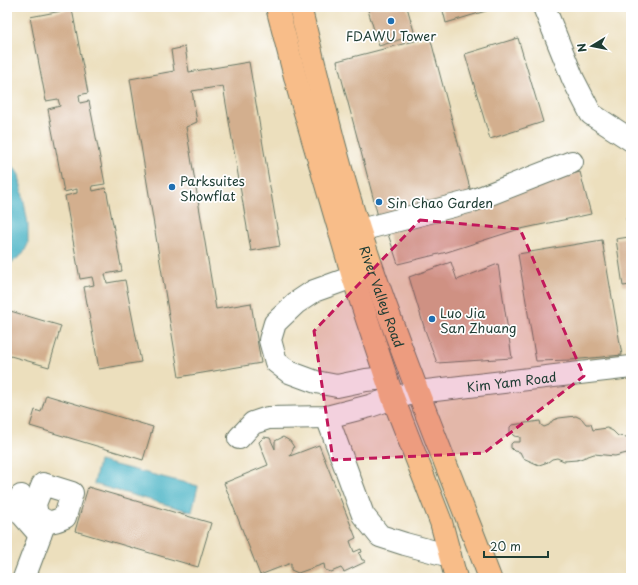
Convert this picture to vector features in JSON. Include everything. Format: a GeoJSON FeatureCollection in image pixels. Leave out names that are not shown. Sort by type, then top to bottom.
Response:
{"type":"FeatureCollection","features":[{"type":"Feature","properties":{"kind":"main road","name":"River Valley Road"},"geometry":{"type":"LineString","coordinates":[[277,7],[299,92],[353,277],[389,388],[441,522],[456,578]]}},
{"type":"Feature","properties":{"kind":"main road","name":"River Valley Road"},"geometry":{"type":"LineString","coordinates":[[300,7],[337,152],[360,230],[418,392],[490,578]]}},
{"type":"Feature","properties":{"kind":"street"},"geometry":{"type":"LineString","coordinates":[[544,7],[570,72],[591,114],[631,140]]}},
{"type":"Feature","properties":{"kind":"street"},"geometry":{"type":"LineString","coordinates":[[360,230],[472,201],[572,162]]}},
{"type":"Feature","properties":{"kind":"street"},"geometry":{"type":"LineString","coordinates":[[239,438],[253,423],[268,418],[327,417],[370,406],[389,388],[366,380],[337,386],[316,382],[289,372],[276,362],[270,340],[275,323],[296,303],[314,291],[353,277]]}},
{"type":"Feature","properties":{"kind":"street","name":"Kim Yam Road"},"geometry":{"type":"LineString","coordinates":[[389,388],[418,392],[631,368]]}},
{"type":"Feature","properties":{"kind":"street"},"geometry":{"type":"LineString","coordinates":[[327,417],[362,515],[380,536],[450,556]]}},
{"type":"Feature","properties":{"kind":"street"},"geometry":{"type":"LineString","coordinates":[[21,496],[19,511],[43,528],[24,578]]}},
{"type":"Feature","properties":{"kind":"highlighted area"},"geometry":{"type":"Polygon","coordinates":[[[420,220],[520,229],[584,376],[484,453],[333,460],[314,331],[420,220]]]}},
{"type":"Feature","properties":{"kind":"water"},"geometry":{"type":"Polygon","coordinates":[[[7,161],[14,167],[19,175],[28,224],[28,244],[23,254],[7,266],[7,161]]]}},
{"type":"Feature","properties":{"kind":"water"},"geometry":{"type":"Polygon","coordinates":[[[99,461],[198,486],[192,512],[94,484],[99,461]]]}},
{"type":"Feature","properties":{"kind":"building","name":"FDAWU Tower"},"geometry":{"type":"Polygon","coordinates":[[[367,7],[407,7],[415,35],[379,46],[367,7]]]}},
{"type":"Feature","properties":{"kind":"building"},"geometry":{"type":"Polygon","coordinates":[[[442,7],[499,7],[446,23],[442,7]]]}},
{"type":"Feature","properties":{"kind":"building"},"geometry":{"type":"Polygon","coordinates":[[[72,9],[88,93],[79,95],[80,103],[89,101],[105,184],[92,186],[93,191],[106,188],[122,271],[105,274],[107,283],[125,280],[141,362],[99,369],[84,287],[94,285],[92,277],[80,279],[65,196],[77,193],[77,189],[64,192],[48,109],[60,106],[58,99],[46,101],[30,17],[72,9]]]}},
{"type":"Feature","properties":{"kind":"building"},"geometry":{"type":"Polygon","coordinates":[[[430,37],[472,196],[379,220],[337,61],[430,37]]]}},
{"type":"Feature","properties":{"kind":"building"},"geometry":{"type":"Polygon","coordinates":[[[518,38],[543,122],[490,139],[465,54],[518,38]]]}},
{"type":"Feature","properties":{"kind":"building","name":"Parksuites Showflat"},"geometry":{"type":"Polygon","coordinates":[[[185,47],[189,72],[249,62],[280,246],[251,251],[223,86],[192,91],[197,122],[186,127],[216,309],[251,303],[261,363],[179,377],[130,79],[174,71],[171,50],[185,47]]]}},
{"type":"Feature","properties":{"kind":"building"},"geometry":{"type":"Polygon","coordinates":[[[580,172],[591,214],[516,230],[447,252],[398,264],[386,228],[514,189],[580,172]]]}},
{"type":"Feature","properties":{"kind":"building"},"geometry":{"type":"Polygon","coordinates":[[[631,217],[631,285],[623,286],[616,239],[629,237],[626,218],[631,217]]]}},
{"type":"Feature","properties":{"kind":"building"},"geometry":{"type":"Polygon","coordinates":[[[602,240],[622,355],[571,360],[536,361],[518,254],[602,240]]]}},
{"type":"Feature","properties":{"kind":"building"},"geometry":{"type":"Polygon","coordinates":[[[451,262],[457,280],[498,264],[512,358],[437,363],[409,277],[451,262]]]}},
{"type":"Feature","properties":{"kind":"building"},"geometry":{"type":"Polygon","coordinates":[[[7,310],[61,326],[49,367],[7,355],[7,310]]]}},
{"type":"Feature","properties":{"kind":"building"},"geometry":{"type":"Polygon","coordinates":[[[46,395],[153,427],[143,460],[30,426],[35,410],[41,412],[46,395]]]}},
{"type":"Feature","properties":{"kind":"building"},"geometry":{"type":"Polygon","coordinates":[[[576,416],[582,419],[586,424],[591,424],[593,430],[607,428],[618,436],[631,439],[631,457],[629,457],[627,453],[615,456],[594,454],[577,460],[564,461],[557,458],[552,459],[539,465],[523,458],[520,452],[514,451],[511,448],[511,444],[513,442],[520,442],[520,437],[514,436],[510,432],[510,427],[512,425],[540,421],[541,425],[544,427],[549,425],[553,420],[576,416]]]}},
{"type":"Feature","properties":{"kind":"building"},"geometry":{"type":"Polygon","coordinates":[[[264,437],[270,438],[275,449],[275,441],[283,437],[290,441],[294,447],[290,456],[319,445],[356,538],[350,541],[354,552],[361,549],[362,552],[359,553],[362,560],[365,560],[365,562],[344,572],[341,568],[331,572],[325,570],[324,564],[298,573],[291,570],[291,563],[260,575],[224,483],[268,465],[259,442],[264,437]]]}},
{"type":"Feature","properties":{"kind":"building"},"geometry":{"type":"Polygon","coordinates":[[[88,487],[211,523],[198,567],[75,531],[88,487]]]}},
{"type":"Feature","properties":{"kind":"place","name":"FDAWU Tower"},"geometry":{"type":"Point","coordinates":[391,21]}},
{"type":"Feature","properties":{"kind":"place","name":"Parksuites Showflat"},"geometry":{"type":"Point","coordinates":[172,187]}},
{"type":"Feature","properties":{"kind":"place","name":"Sin Chao Garden"},"geometry":{"type":"Point","coordinates":[379,202]}},
{"type":"Feature","properties":{"kind":"place","name":"Luo Jia San Zhuang"},"geometry":{"type":"Point","coordinates":[432,319]}}]}
